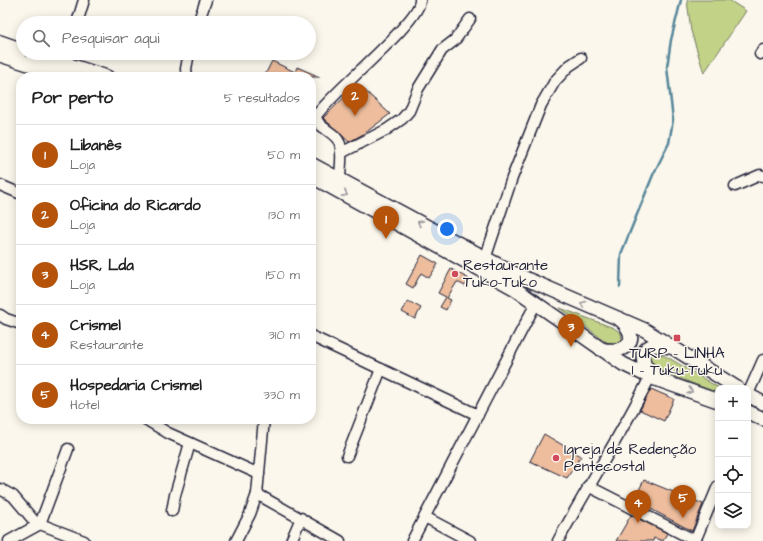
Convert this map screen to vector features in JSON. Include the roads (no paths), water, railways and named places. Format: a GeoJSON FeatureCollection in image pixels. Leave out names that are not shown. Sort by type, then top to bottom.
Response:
{"type":"FeatureCollection","features":[{"type":"Feature","properties":{"kind":"main road"},"geometry":{"type":"LineString","coordinates":[[0,42],[16,48]]}},
{"type":"Feature","properties":{"kind":"main road"},"geometry":{"type":"LineString","coordinates":[[0,55],[16,57]]}},
{"type":"Feature","properties":{"kind":"main road"},"geometry":{"type":"LineString","coordinates":[[34,60],[68,65]]}},
{"type":"Feature","properties":{"kind":"main road"},"geometry":{"type":"LineString","coordinates":[[53,60],[91,72]]}},
{"type":"Feature","properties":{"kind":"main road"},"geometry":{"type":"LineString","coordinates":[[316,167],[485,259],[541,287],[645,330],[732,385]]}},
{"type":"Feature","properties":{"kind":"main road"},"geometry":{"type":"LineString","coordinates":[[316,179],[483,271],[536,303],[598,348],[623,364],[650,377],[715,400]]}},
{"type":"Feature","properties":{"kind":"main road"},"geometry":{"type":"LineString","coordinates":[[598,348],[612,352],[620,351],[628,344],[631,334],[629,328],[619,319]]}},
{"type":"Feature","properties":{"kind":"main road"},"geometry":{"type":"LineString","coordinates":[[662,381],[647,370],[642,360],[643,354],[649,346],[656,344],[674,348]]}},
{"type":"Feature","properties":{"kind":"main road"},"geometry":{"type":"LineString","coordinates":[[751,396],[763,403]]}},
{"type":"Feature","properties":{"kind":"main road"},"geometry":{"type":"LineString","coordinates":[[751,414],[763,419]]}},
{"type":"Feature","properties":{"kind":"street"},"geometry":{"type":"LineString","coordinates":[[79,16],[84,0]]}},
{"type":"Feature","properties":{"kind":"street"},"geometry":{"type":"LineString","coordinates":[[200,16],[206,0]]}},
{"type":"Feature","properties":{"kind":"street"},"geometry":{"type":"LineString","coordinates":[[340,179],[340,145],[338,140],[320,125],[316,120],[316,116],[405,25],[418,8],[420,0]]}},
{"type":"Feature","properties":{"kind":"street"},"geometry":{"type":"LineString","coordinates":[[341,153],[386,130],[402,119],[409,111],[418,89],[442,50],[454,40],[470,19]]}},
{"type":"Feature","properties":{"kind":"street"},"geometry":{"type":"LineString","coordinates":[[485,259],[512,178],[541,105],[555,82],[569,66],[581,58]]}},
{"type":"Feature","properties":{"kind":"street"},"geometry":{"type":"LineString","coordinates":[[186,72],[188,60]]}},
{"type":"Feature","properties":{"kind":"street"},"geometry":{"type":"LineString","coordinates":[[734,186],[760,175],[763,176]]}},
{"type":"Feature","properties":{"kind":"street"},"geometry":{"type":"LineString","coordinates":[[0,185],[16,192]]}},
{"type":"Feature","properties":{"kind":"street"},"geometry":{"type":"LineString","coordinates":[[412,541],[536,303]]}},
{"type":"Feature","properties":{"kind":"street"},"geometry":{"type":"LineString","coordinates":[[0,315],[16,322]]}},
{"type":"Feature","properties":{"kind":"street"},"geometry":{"type":"LineString","coordinates":[[316,338],[478,415]]}},
{"type":"Feature","properties":{"kind":"street"},"geometry":{"type":"LineString","coordinates":[[751,389],[760,373],[763,360]]}},
{"type":"Feature","properties":{"kind":"street"},"geometry":{"type":"LineString","coordinates":[[346,456],[381,369]]}},
{"type":"Feature","properties":{"kind":"street"},"geometry":{"type":"LineString","coordinates":[[558,541],[588,486],[618,438],[650,377]]}},
{"type":"Feature","properties":{"kind":"street"},"geometry":{"type":"LineString","coordinates":[[153,424],[168,433],[259,474]]}},
{"type":"Feature","properties":{"kind":"street"},"geometry":{"type":"LineString","coordinates":[[236,541],[257,494],[264,424]]}},
{"type":"Feature","properties":{"kind":"street"},"geometry":{"type":"LineString","coordinates":[[172,511],[174,495],[190,443]]}},
{"type":"Feature","properties":{"kind":"street"},"geometry":{"type":"LineString","coordinates":[[9,541],[40,524],[68,449]]}},
{"type":"Feature","properties":{"kind":"street"},"geometry":{"type":"LineString","coordinates":[[588,486],[695,541],[715,493]]}},
{"type":"Feature","properties":{"kind":"street"},"geometry":{"type":"LineString","coordinates":[[0,489],[13,496],[32,519],[40,524],[84,541]]}},
{"type":"Feature","properties":{"kind":"street"},"geometry":{"type":"LineString","coordinates":[[257,494],[340,541]]}},
{"type":"Feature","properties":{"kind":"street"},"geometry":{"type":"LineString","coordinates":[[290,541],[301,518]]}},
{"type":"Feature","properties":{"kind":"street"},"geometry":{"type":"LineString","coordinates":[[425,518],[470,541]]}},
{"type":"Feature","properties":{"kind":"waterway"},"geometry":{"type":"LineString","coordinates":[[620,287],[621,254],[653,175],[669,143],[673,120],[667,67],[671,40],[681,0]]}},
{"type":"Feature","properties":{"kind":"place","name":"Oficina do Ricardo"},"geometry":{"type":"Point","coordinates":[355,116]}},
{"type":"Feature","properties":{"kind":"place","name":"Libanês"},"geometry":{"type":"Point","coordinates":[386,239]}},
{"type":"Feature","properties":{"kind":"place","name":"Restaurante Tuko-Tuko"},"geometry":{"type":"Point","coordinates":[455,274]}},
{"type":"Feature","properties":{"kind":"place","name":"TURP - LINHA 1 - Tuku-Tuku"},"geometry":{"type":"Point","coordinates":[677,338]}},
{"type":"Feature","properties":{"kind":"place","name":"HSR, Lda"},"geometry":{"type":"Point","coordinates":[571,347]}},
{"type":"Feature","properties":{"kind":"place","name":"Igreja de Redenção Pentecostal"},"geometry":{"type":"Point","coordinates":[556,458]}},
{"type":"Feature","properties":{"kind":"place","name":"Hospedaria Crismel"},"geometry":{"type":"Point","coordinates":[683,518]}},
{"type":"Feature","properties":{"kind":"place","name":"Crismel"},"geometry":{"type":"Point","coordinates":[638,523]}}]}
